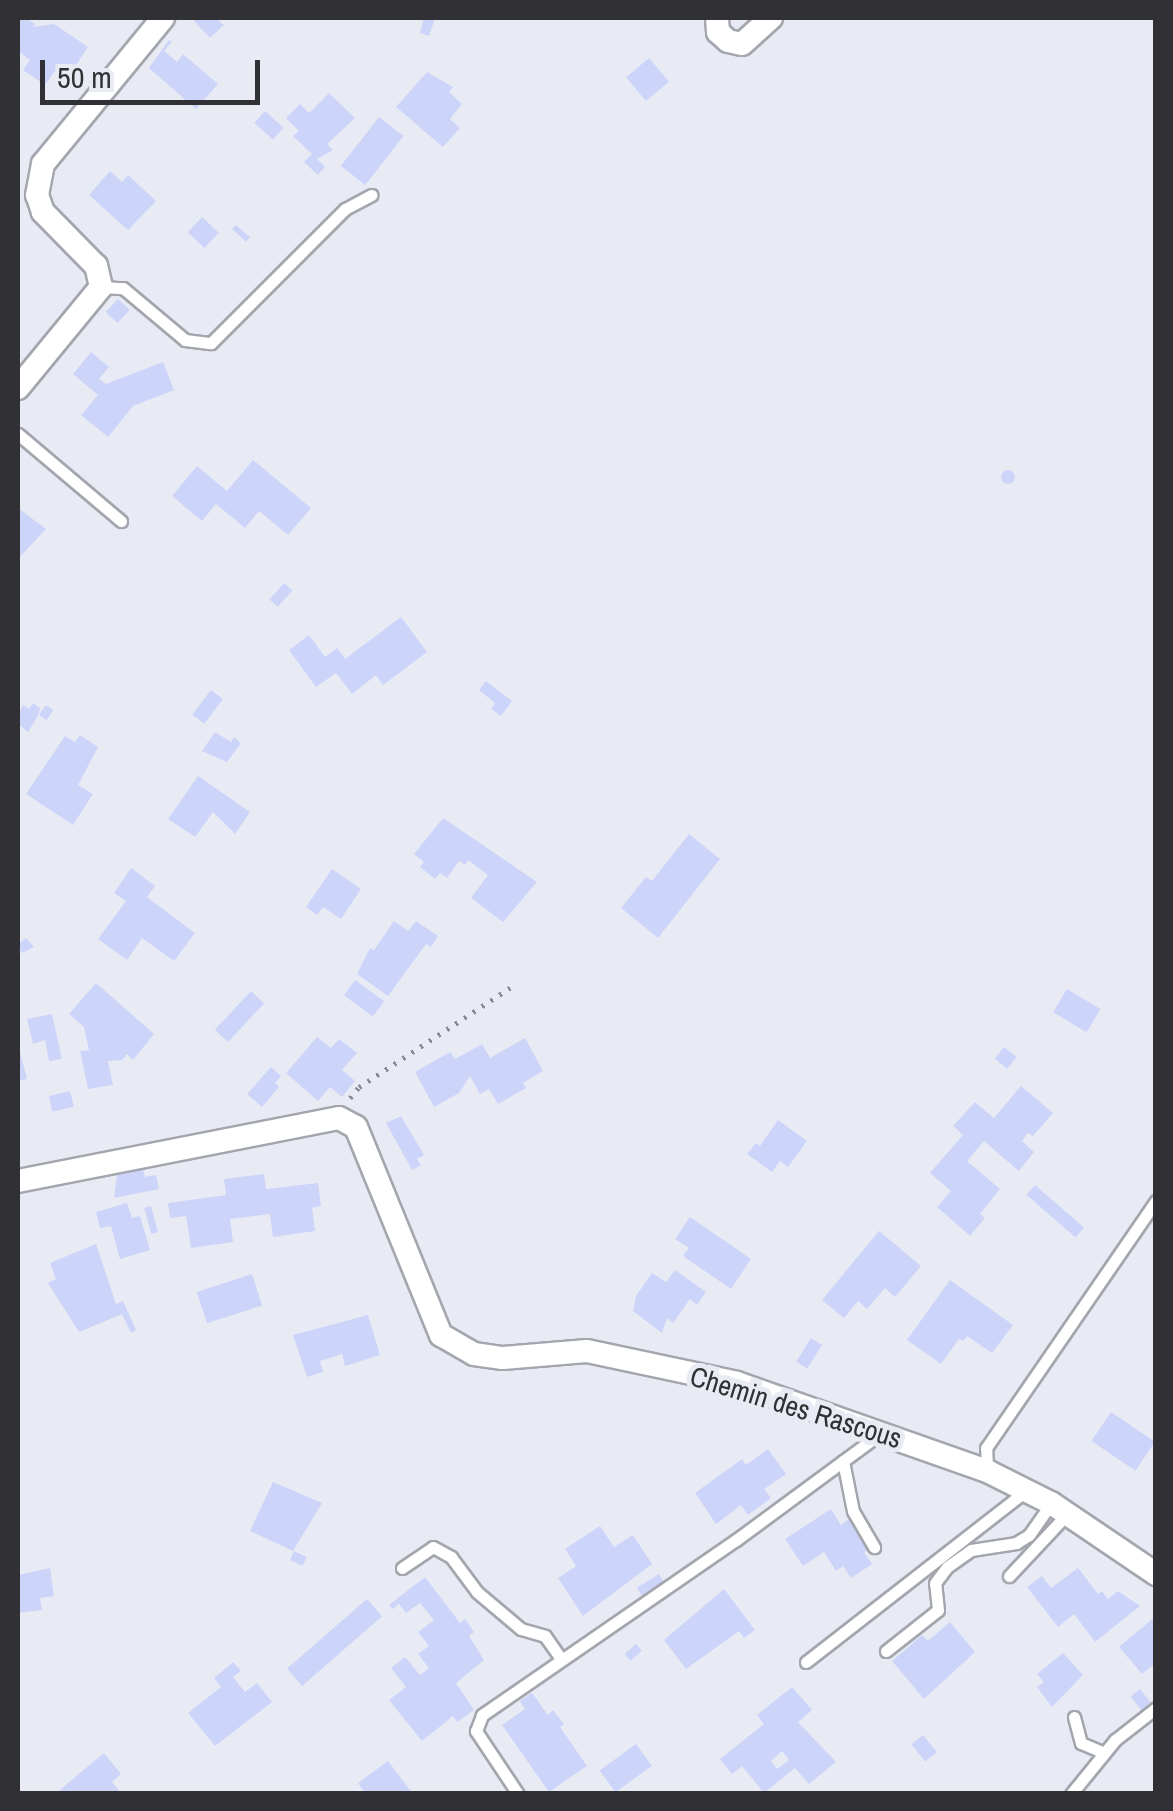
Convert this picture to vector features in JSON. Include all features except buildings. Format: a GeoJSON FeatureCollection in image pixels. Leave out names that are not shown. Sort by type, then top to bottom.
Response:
{"type":"FeatureCollection","features":[{"type":"Feature","properties":{"kind":"street"},"geometry":{"type":"LineString","coordinates":[[18,388],[101,287],[96,266],[43,212],[37,194],[43,164],[163,18]]}},
{"type":"Feature","properties":{"kind":"street"},"geometry":{"type":"LineString","coordinates":[[717,18],[718,32],[728,41],[742,44],[770,18]]}},
{"type":"Feature","properties":{"kind":"street"},"geometry":{"type":"LineString","coordinates":[[18,1180],[338,1118]]}},
{"type":"Feature","properties":{"kind":"street","name":"Chemin des Rascous"},"geometry":{"type":"LineString","coordinates":[[338,1118],[356,1127],[441,1335],[474,1354],[503,1358],[586,1351],[737,1382],[987,1471],[1059,1508],[1156,1574]]}},
{"type":"Feature","properties":{"kind":"lane"},"geometry":{"type":"LineString","coordinates":[[101,287],[123,288],[185,340],[211,344],[345,209],[372,195]]}},
{"type":"Feature","properties":{"kind":"lane"},"geometry":{"type":"LineString","coordinates":[[18,434],[122,520]]}},
{"type":"Feature","properties":{"kind":"lane"},"geometry":{"type":"LineString","coordinates":[[987,1471],[986,1448],[1156,1201]]}},
{"type":"Feature","properties":{"kind":"lane"},"geometry":{"type":"LineString","coordinates":[[518,1794],[476,1732],[482,1715],[882,1432]]}},
{"type":"Feature","properties":{"kind":"lane"},"geometry":{"type":"LineString","coordinates":[[843,1461],[854,1511],[874,1546]]}},
{"type":"Feature","properties":{"kind":"lane"},"geometry":{"type":"LineString","coordinates":[[806,1662],[1027,1490]]}},
{"type":"Feature","properties":{"kind":"lane"},"geometry":{"type":"LineString","coordinates":[[1009,1576],[1059,1508]]}},
{"type":"Feature","properties":{"kind":"lane"},"geometry":{"type":"LineString","coordinates":[[886,1651],[938,1610],[935,1583],[947,1567],[971,1550],[1016,1544],[1059,1508]]}},
{"type":"Feature","properties":{"kind":"lane"},"geometry":{"type":"LineString","coordinates":[[402,1568],[433,1547],[451,1557],[477,1592],[520,1629],[545,1636],[560,1660]]}},
{"type":"Feature","properties":{"kind":"lane"},"geometry":{"type":"LineString","coordinates":[[1071,1794],[1104,1753],[1156,1708]]}},
{"type":"Feature","properties":{"kind":"lane"},"geometry":{"type":"LineString","coordinates":[[1074,1718],[1081,1743],[1104,1753]]}},
{"type":"Feature","properties":{"kind":"path"},"geometry":{"type":"LineString","coordinates":[[338,1118],[359,1087],[510,988]]}}]}
